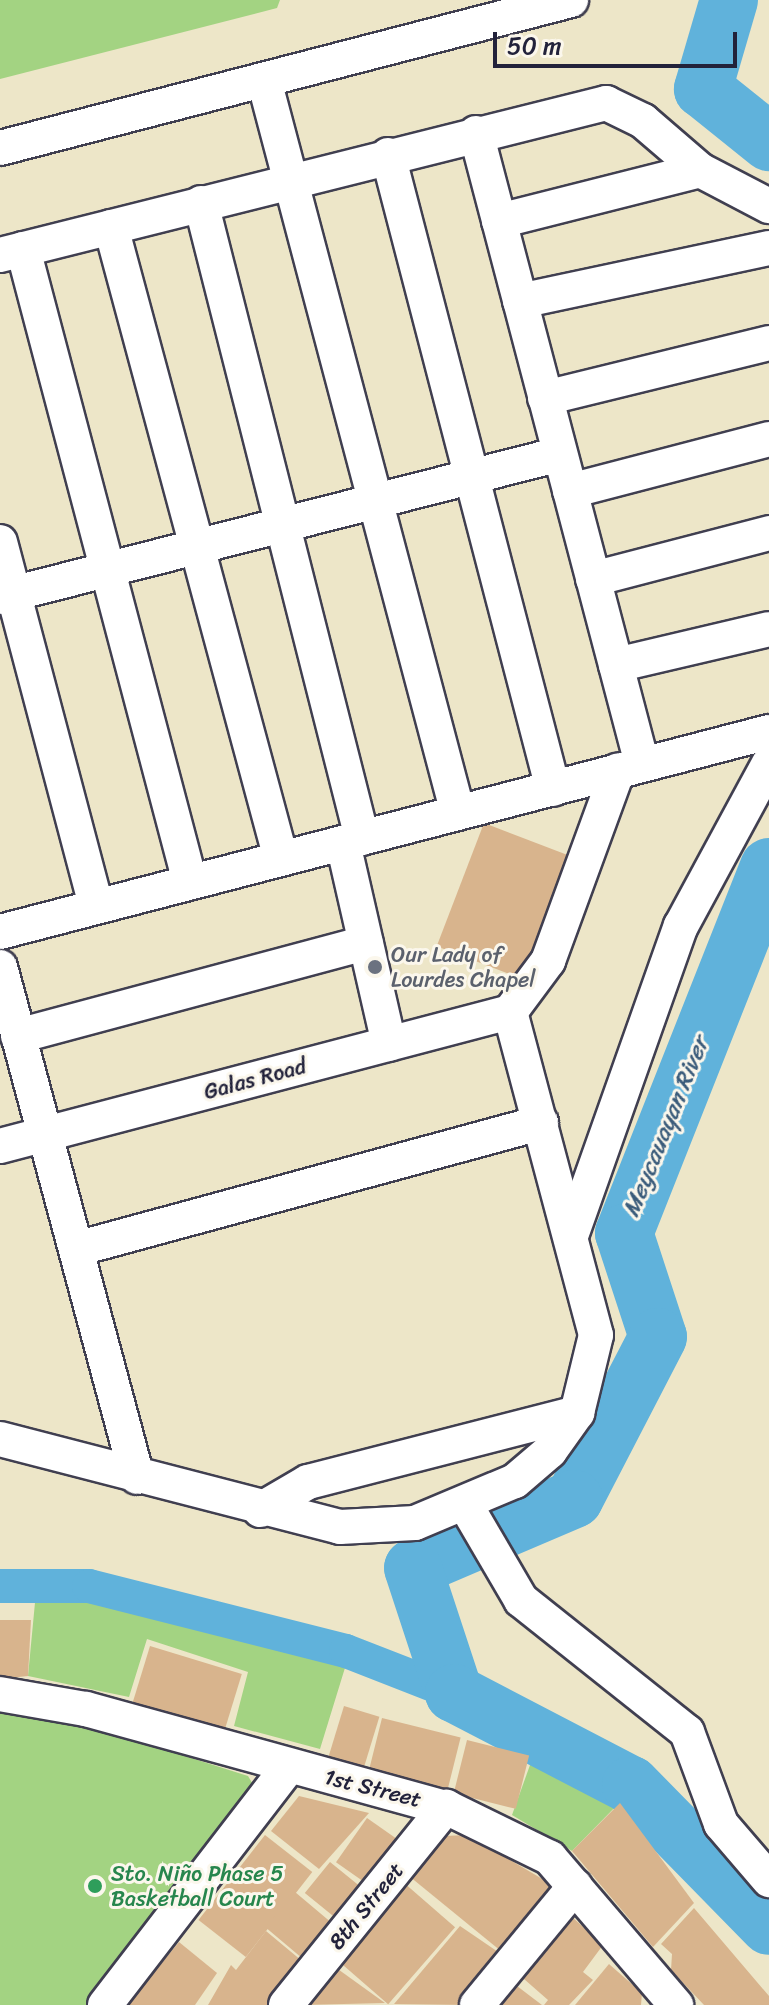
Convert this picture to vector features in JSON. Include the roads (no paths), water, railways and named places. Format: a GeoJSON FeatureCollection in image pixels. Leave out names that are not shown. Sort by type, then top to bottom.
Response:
{"type":"FeatureCollection","features":[{"type":"Feature","properties":{"kind":"street"},"geometry":{"type":"LineString","coordinates":[[0,148],[571,0]]}},
{"type":"Feature","properties":{"kind":"street"},"geometry":{"type":"LineString","coordinates":[[264,80],[458,813]]}},
{"type":"Feature","properties":{"kind":"street"},"geometry":{"type":"LineString","coordinates":[[190,882],[108,570],[11,252],[388,155],[606,103],[643,121],[700,170],[769,206]]}},
{"type":"Feature","properties":{"kind":"street"},"geometry":{"type":"LineString","coordinates":[[0,1439],[307,1522],[388,1526],[470,1513],[550,1451],[577,1413],[596,1335],[572,1233],[510,1012],[548,961],[630,767],[616,665],[476,133]]}},
{"type":"Feature","properties":{"kind":"street"},"geometry":{"type":"LineString","coordinates":[[388,155],[553,789]]}},
{"type":"Feature","properties":{"kind":"street"},"geometry":{"type":"LineString","coordinates":[[499,221],[700,170]]}},
{"type":"Feature","properties":{"kind":"street"},"geometry":{"type":"LineString","coordinates":[[201,203],[283,525],[352,840],[366,943],[389,1044]]}},
{"type":"Feature","properties":{"kind":"street"},"geometry":{"type":"LineString","coordinates":[[111,227],[281,859]]}},
{"type":"Feature","properties":{"kind":"street"},"geometry":{"type":"LineString","coordinates":[[520,301],[769,248]]}},
{"type":"Feature","properties":{"kind":"street"},"geometry":{"type":"LineString","coordinates":[[545,398],[769,343]]}},
{"type":"Feature","properties":{"kind":"street"},"geometry":{"type":"LineString","coordinates":[[570,491],[769,439]]}},
{"type":"Feature","properties":{"kind":"street"},"geometry":{"type":"LineString","coordinates":[[7,595],[560,454]]}},
{"type":"Feature","properties":{"kind":"street"},"geometry":{"type":"LineString","coordinates":[[593,579],[769,533]]}},
{"type":"Feature","properties":{"kind":"street"},"geometry":{"type":"LineString","coordinates":[[0,542],[7,595],[96,906]]}},
{"type":"Feature","properties":{"kind":"street"},"geometry":{"type":"LineString","coordinates":[[616,665],[769,629]]}},
{"type":"Feature","properties":{"kind":"street"},"geometry":{"type":"LineString","coordinates":[[0,932],[769,732]]}},
{"type":"Feature","properties":{"kind":"street"},"geometry":{"type":"LineString","coordinates":[[572,1233],[681,926],[769,763]]}},
{"type":"Feature","properties":{"kind":"street"},"geometry":{"type":"LineString","coordinates":[[18,1036],[366,943]]}},
{"type":"Feature","properties":{"kind":"street"},"geometry":{"type":"LineString","coordinates":[[0,967],[137,1477]]}},
{"type":"Feature","properties":{"kind":"street","name":"Galas Road"},"geometry":{"type":"LineString","coordinates":[[0,1146],[510,1012]]}},
{"type":"Feature","properties":{"kind":"street"},"geometry":{"type":"LineString","coordinates":[[76,1249],[541,1123]]}},
{"type":"Feature","properties":{"kind":"street"},"geometry":{"type":"LineString","coordinates":[[260,1510],[308,1482],[577,1413]]}},
{"type":"Feature","properties":{"kind":"street"},"geometry":{"type":"LineString","coordinates":[[307,1522],[308,1482]]}},
{"type":"Feature","properties":{"kind":"street"},"geometry":{"type":"LineString","coordinates":[[470,1513],[494,1562],[540,1618],[687,1732],[721,1824],[769,1880]]}},
{"type":"Feature","properties":{"kind":"street","name":"1st Street"},"geometry":{"type":"LineString","coordinates":[[0,1694],[86,1709],[288,1767],[446,1807],[550,1858],[669,2003]]}},
{"type":"Feature","properties":{"kind":"street"},"geometry":{"type":"LineString","coordinates":[[105,2005],[288,1767]]}},
{"type":"Feature","properties":{"kind":"street","name":"8th Street"},"geometry":{"type":"LineString","coordinates":[[286,2005],[446,1807]]}},
{"type":"Feature","properties":{"kind":"street"},"geometry":{"type":"LineString","coordinates":[[477,2005],[575,1886]]}},
{"type":"Feature","properties":{"kind":"waterway","name":"Meycauayan River"},"geometry":{"type":"LineString","coordinates":[[729,0],[703,89],[769,142]]}},
{"type":"Feature","properties":{"kind":"waterway","name":"Meycauayan River"},"geometry":{"type":"LineString","coordinates":[[769,867],[624,1233],[658,1337],[574,1499],[413,1568],[454,1693],[631,1785],[769,1926]]}},
{"type":"Feature","properties":{"kind":"waterway"},"geometry":{"type":"LineString","coordinates":[[0,1586],[89,1586],[346,1651],[454,1693]]}},
{"type":"Feature","properties":{"kind":"place","name":"Our Lady of Lourdes Chapel"},"geometry":{"type":"Point","coordinates":[375,967]}},
{"type":"Feature","properties":{"kind":"place","name":"Sto. Niño Phase 5 Basketball Court"},"geometry":{"type":"Point","coordinates":[95,1886]}}]}
